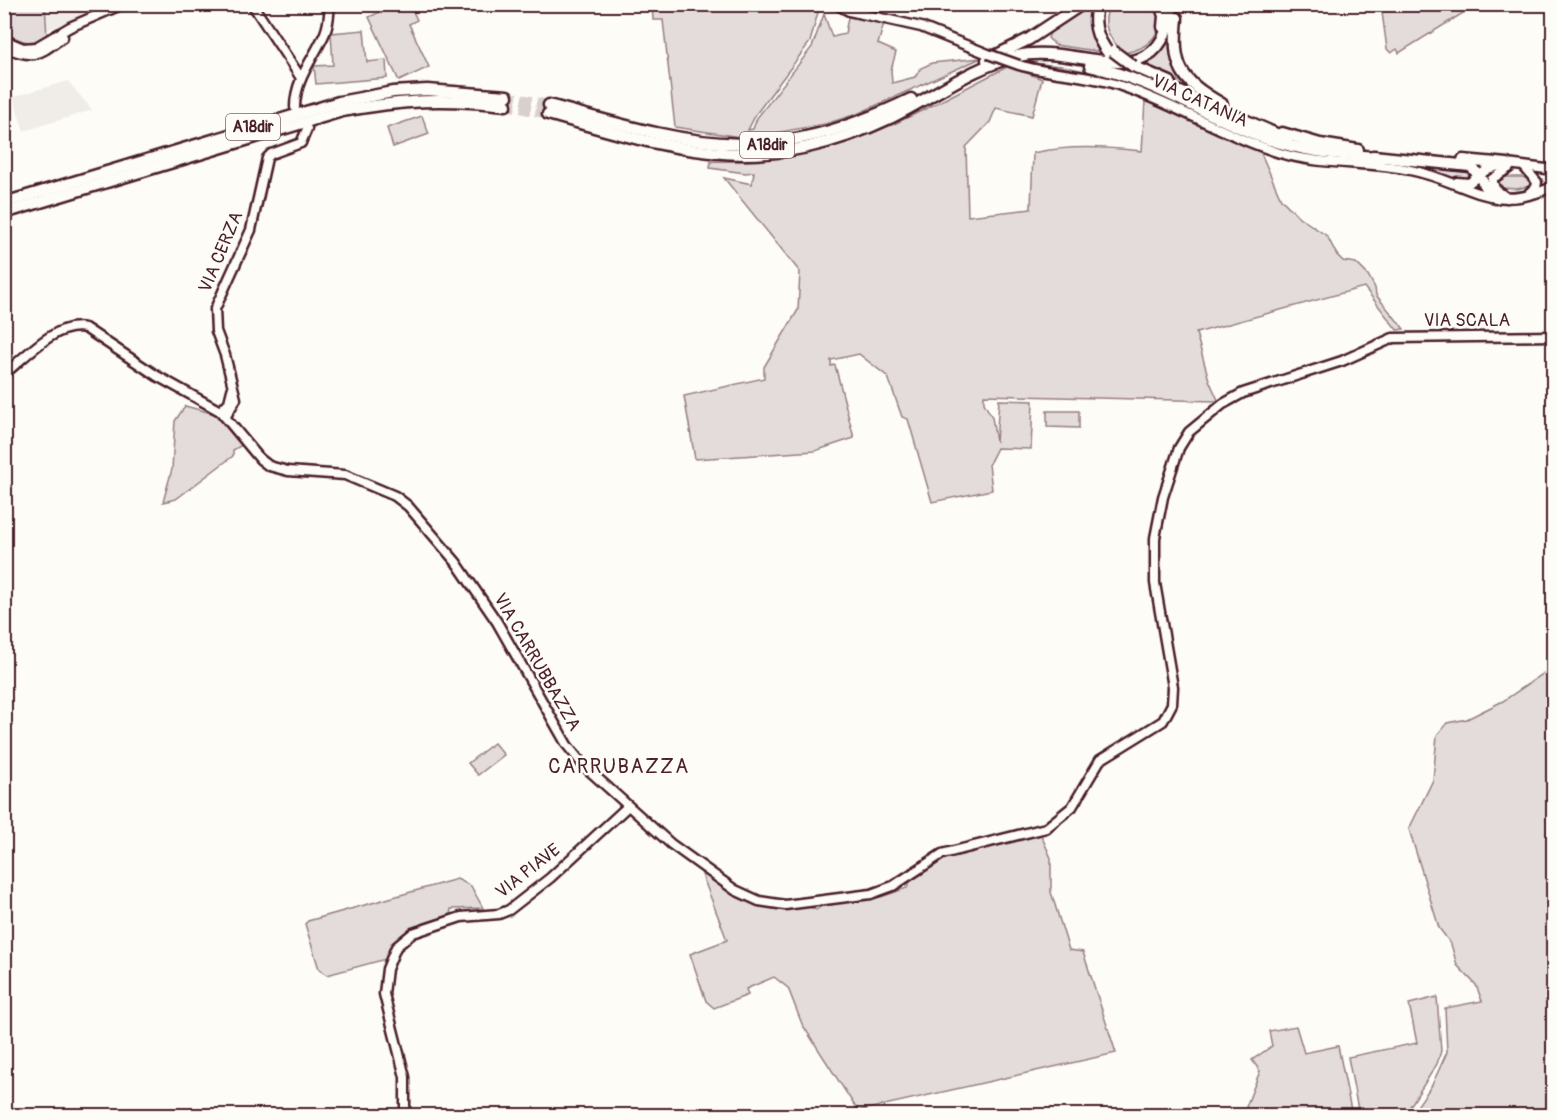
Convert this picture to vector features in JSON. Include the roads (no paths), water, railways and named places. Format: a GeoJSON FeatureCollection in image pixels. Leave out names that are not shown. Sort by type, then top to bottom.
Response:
{"type":"FeatureCollection","features":[{"type":"Feature","properties":{"kind":"highway","name":"A18dir"},"geometry":{"type":"LineString","coordinates":[[1082,4],[1038,33],[974,68],[855,123],[815,136],[770,144],[720,145],[683,140],[549,109],[681,149],[736,155],[790,151],[818,146],[893,116],[983,69],[1018,56],[1051,53],[1115,63],[1144,57],[1166,38],[1172,4]]}},
{"type":"Feature","properties":{"kind":"highway"},"geometry":{"type":"LineString","coordinates":[[1098,4],[1095,30],[1111,53],[1130,67],[1291,140],[1331,150],[1470,166],[1480,176],[1488,192],[1496,198]]}},
{"type":"Feature","properties":{"kind":"highway"},"geometry":{"type":"LineString","coordinates":[[1105,4],[1100,17],[1100,30],[1111,53]]}},
{"type":"Feature","properties":{"kind":"highway"},"geometry":{"type":"LineString","coordinates":[[974,68],[1018,51],[1034,48],[1066,49],[1113,56],[1136,53],[1153,43],[1160,34],[1164,16],[1160,4]]}},
{"type":"Feature","properties":{"kind":"highway"},"geometry":{"type":"LineString","coordinates":[[1179,4],[1176,49],[1184,75],[1199,91],[1243,116]]}},
{"type":"Feature","properties":{"kind":"highway"},"geometry":{"type":"LineString","coordinates":[[893,116],[1009,63],[1042,59],[1092,67],[1121,75],[1281,143],[1344,156],[1380,157]]}},
{"type":"Feature","properties":{"kind":"highway"},"geometry":{"type":"LineString","coordinates":[[1130,67],[1289,135],[1331,146],[1516,165]]}},
{"type":"Feature","properties":{"kind":"highway","name":"A18dir"},"geometry":{"type":"LineString","coordinates":[[4,203],[339,102],[393,92],[427,90],[507,100],[432,99],[393,102],[342,111],[4,213]]}},
{"type":"Feature","properties":{"kind":"main road"},"geometry":{"type":"LineString","coordinates":[[4,40],[23,48],[36,47],[123,4]]}},
{"type":"Feature","properties":{"kind":"main road"},"geometry":{"type":"LineString","coordinates":[[252,4],[301,78]]}},
{"type":"Feature","properties":{"kind":"main road"},"geometry":{"type":"LineString","coordinates":[[298,107],[295,97],[301,78],[325,33],[330,4]]}},
{"type":"Feature","properties":{"kind":"main road","name":"VIA CATANIA"},"geometry":{"type":"LineString","coordinates":[[836,4],[856,13],[921,27],[1019,65],[1091,77],[1122,86],[1263,147],[1301,158],[1335,164],[1410,170],[1496,198],[1510,199],[1526,196],[1554,186]]}},
{"type":"Feature","properties":{"kind":"main road"},"geometry":{"type":"LineString","coordinates":[[4,47],[23,55],[36,55],[45,51],[82,23]]}},
{"type":"Feature","properties":{"kind":"main road","name":"VIA CERZA"},"geometry":{"type":"LineString","coordinates":[[223,413],[231,399],[233,384],[216,331],[215,309],[251,230],[267,158],[290,146],[304,130]]}},
{"type":"Feature","properties":{"kind":"main road"},"geometry":{"type":"LineString","coordinates":[[1428,175],[1465,184],[1488,169],[1516,165],[1554,170]]}},
{"type":"Feature","properties":{"kind":"main road"},"geometry":{"type":"LineString","coordinates":[[1516,165],[1536,179],[1537,185],[1530,192],[1510,199],[1495,189],[1492,178],[1497,173],[1516,165]]}},
{"type":"Feature","properties":{"kind":"main road"},"geometry":{"type":"LineString","coordinates":[[4,374],[59,331],[78,327],[92,331],[158,376],[223,413]]}},
{"type":"Feature","properties":{"kind":"main road","name":"VIA SCALA"},"geometry":{"type":"LineString","coordinates":[[1380,343],[1407,336],[1554,336]]}},
{"type":"Feature","properties":{"kind":"main road","name":"VIA CARRUBBAZZA"},"geometry":{"type":"LineString","coordinates":[[223,413],[260,459],[269,466],[288,471],[345,475],[395,496],[408,506],[456,562],[497,622],[567,745],[627,807],[671,844],[735,890],[759,901],[785,906],[844,899],[881,891],[942,854],[1031,833],[1054,824],[1072,807],[1100,760],[1156,727],[1169,712],[1173,687],[1158,606],[1154,548],[1162,497],[1179,448],[1198,424],[1243,393],[1342,360],[1380,343]]}},
{"type":"Feature","properties":{"kind":"main road","name":"VIA PIAVE"},"geometry":{"type":"LineString","coordinates":[[405,1116],[405,1077],[384,994],[387,969],[396,947],[413,933],[452,920],[509,910],[550,878],[627,807]]}},
{"type":"Feature","properties":{"kind":"tunnel"},"geometry":{"type":"LineString","coordinates":[[507,96],[549,105]]}},
{"type":"Feature","properties":{"kind":"tunnel"},"geometry":{"type":"LineString","coordinates":[[506,105],[548,114]]}},
{"type":"Feature","properties":{"kind":"district","name":"CARRUBAZZA"},"geometry":{"type":"Point","coordinates":[619,766]}}]}
